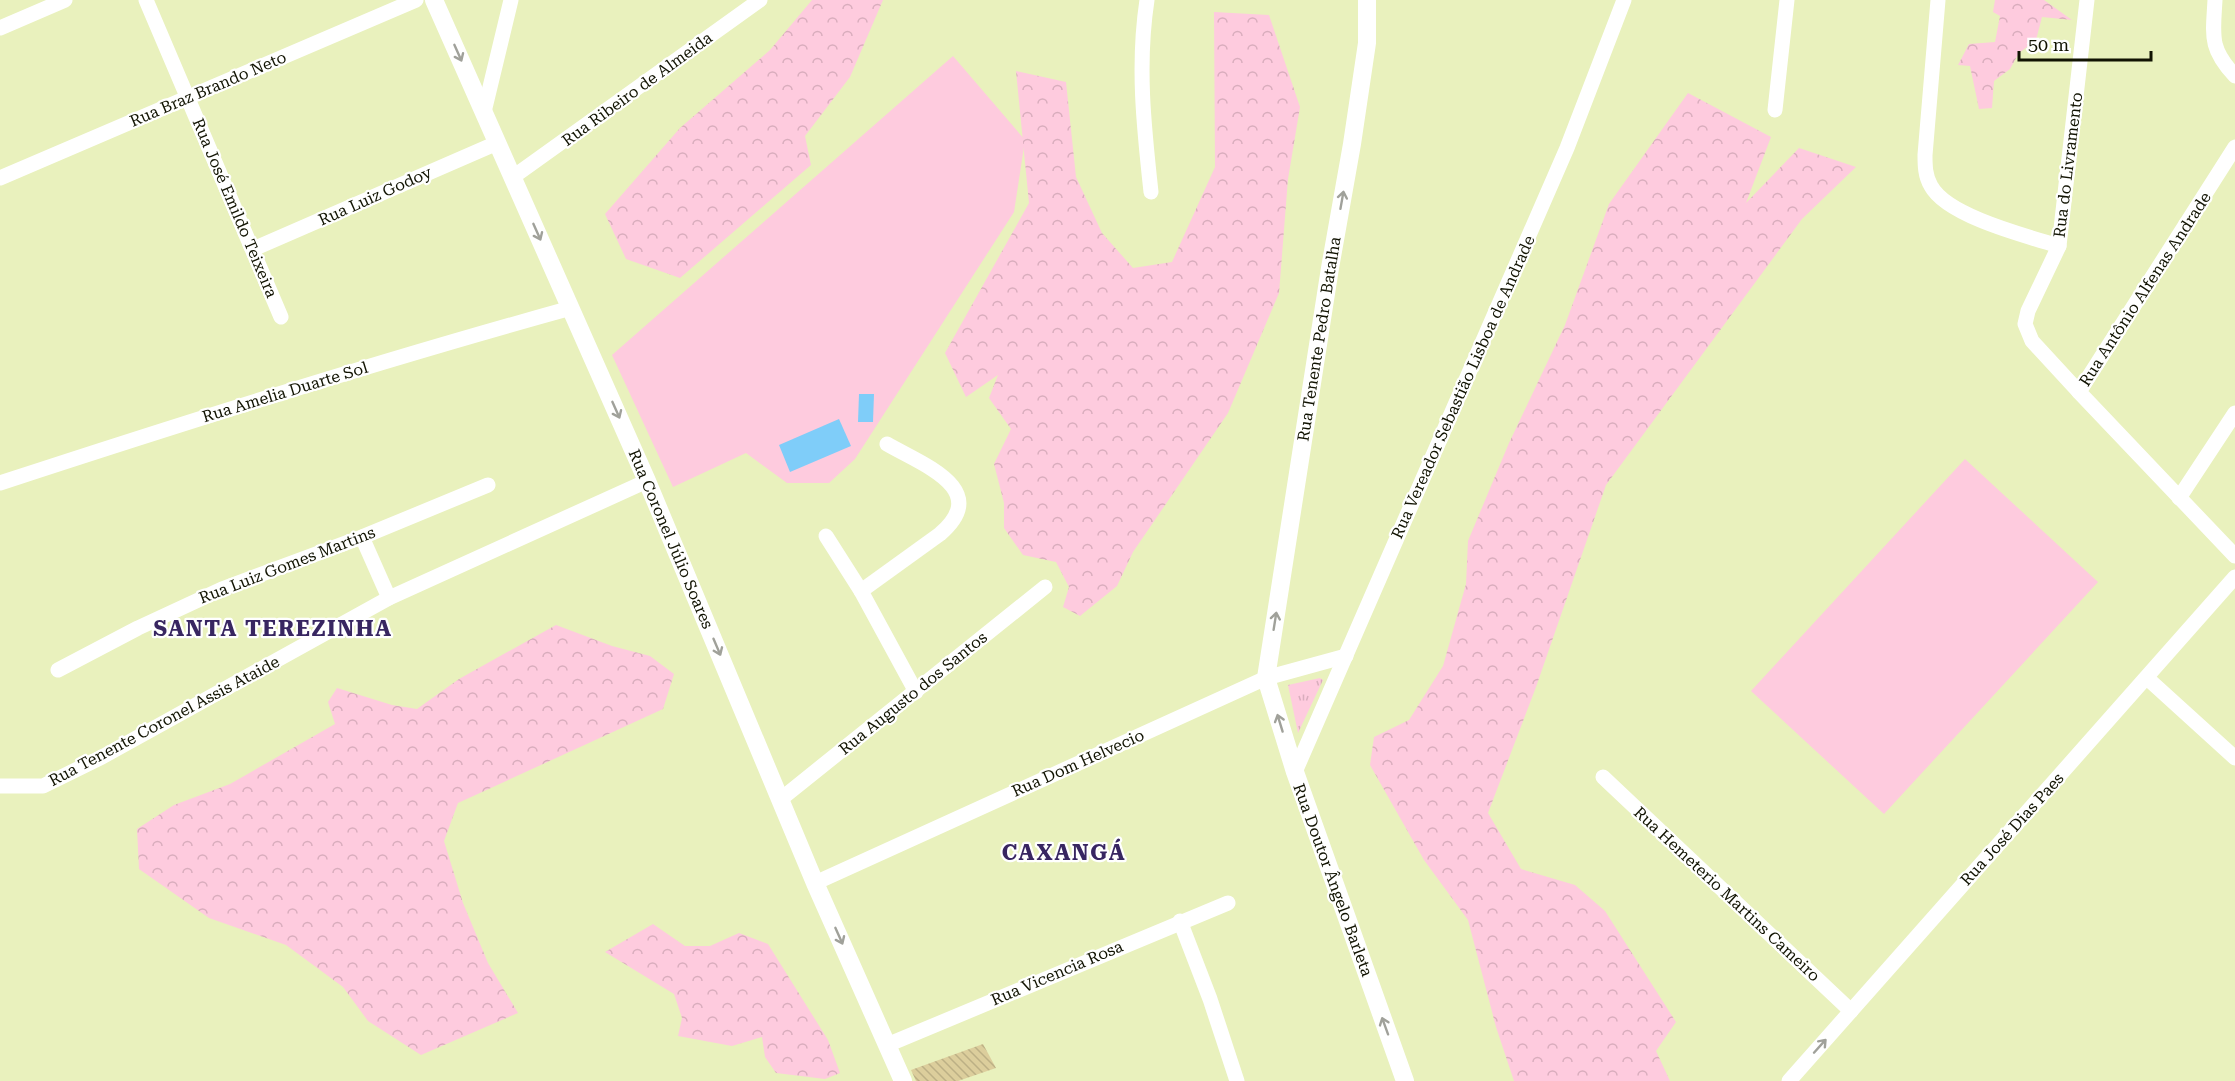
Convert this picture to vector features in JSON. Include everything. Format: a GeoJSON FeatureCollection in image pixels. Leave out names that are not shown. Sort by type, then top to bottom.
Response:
{"type":"FeatureCollection","features":[{"type":"Feature","properties":{"kind":"street"},"geometry":{"type":"LineString","coordinates":[[0,28],[65,0]]}},
{"type":"Feature","properties":{"kind":"street","name":"Rua José Emildo Teixeira"},"geometry":{"type":"LineString","coordinates":[[146,0],[281,317]]}},
{"type":"Feature","properties":{"kind":"street","name":"Rua Braz Brando Neto"},"geometry":{"type":"LineString","coordinates":[[0,178],[416,0]]}},
{"type":"Feature","properties":{"kind":"street","name":"Rua Coronel Júlio Soares"},"geometry":{"type":"LineString","coordinates":[[434,0],[647,481],[815,883],[903,1081]]}},
{"type":"Feature","properties":{"kind":"street","name":"Rua Ribeiro de Almeida"},"geometry":{"type":"LineString","coordinates":[[513,177],[760,0]]}},
{"type":"Feature","properties":{"kind":"street"},"geometry":{"type":"LineString","coordinates":[[1147,0],[1141,59],[1142,111],[1151,192]]}},
{"type":"Feature","properties":{"kind":"street","name":"Rua Tenente Pedro Batalha"},"geometry":{"type":"LineString","coordinates":[[1266,678],[1330,268],[1352,144],[1367,43],[1367,0]]}},
{"type":"Feature","properties":{"kind":"street","name":"Rua Vereador Sebastião Lisboa de Andrade"},"geometry":{"type":"LineString","coordinates":[[1295,772],[1567,148],[1624,0]]}},
{"type":"Feature","properties":{"kind":"street"},"geometry":{"type":"LineString","coordinates":[[1775,110],[1787,0]]}},
{"type":"Feature","properties":{"kind":"street"},"geometry":{"type":"LineString","coordinates":[[1938,0],[1925,154],[1926,173],[1931,187],[1942,199],[1964,213],[2059,246]]}},
{"type":"Feature","properties":{"kind":"street","name":"Rua do Livramento"},"geometry":{"type":"LineString","coordinates":[[2079,392],[2032,341],[2025,324],[2028,311],[2059,246],[2087,0]]}},
{"type":"Feature","properties":{"kind":"street"},"geometry":{"type":"LineString","coordinates":[[2215,0],[2213,41],[2220,60],[2235,76]]}},
{"type":"Feature","properties":{"kind":"street"},"geometry":{"type":"LineString","coordinates":[[484,112],[512,1]]}},
{"type":"Feature","properties":{"kind":"street","name":"Rua Luiz Godoy"},"geometry":{"type":"LineString","coordinates":[[253,249],[497,143]]}},
{"type":"Feature","properties":{"kind":"street","name":"Rua Antônio Alfenas Andrade"},"geometry":{"type":"LineString","coordinates":[[2235,147],[2079,392],[2235,556]]}},
{"type":"Feature","properties":{"kind":"street","name":"Rua Amelia Duarte Sol"},"geometry":{"type":"LineString","coordinates":[[0,483],[431,347],[571,308]]}},
{"type":"Feature","properties":{"kind":"street"},"geometry":{"type":"LineString","coordinates":[[2179,498],[2235,413]]}},
{"type":"Feature","properties":{"kind":"street"},"geometry":{"type":"LineString","coordinates":[[861,591],[952,524],[959,512],[961,502],[951,485],[936,472],[887,444]]}},
{"type":"Feature","properties":{"kind":"street","name":"Rua Tenente Coronel Assis Ataide"},"geometry":{"type":"LineString","coordinates":[[0,786],[43,786],[102,757],[389,598],[647,481]]}},
{"type":"Feature","properties":{"kind":"street","name":"Rua Luiz Gomes Martins"},"geometry":{"type":"LineString","coordinates":[[58,670],[176,609],[222,589],[362,537],[488,485]]}},
{"type":"Feature","properties":{"kind":"street"},"geometry":{"type":"LineString","coordinates":[[826,536],[861,591],[916,692]]}},
{"type":"Feature","properties":{"kind":"street"},"geometry":{"type":"LineString","coordinates":[[362,537],[389,598]]}},
{"type":"Feature","properties":{"kind":"street","name":"Rua José Dias Paes"},"geometry":{"type":"LineString","coordinates":[[1789,1081],[2235,578]]}},
{"type":"Feature","properties":{"kind":"street","name":"Rua Augusto dos Santos"},"geometry":{"type":"LineString","coordinates":[[781,799],[1045,587]]}},
{"type":"Feature","properties":{"kind":"street","name":"Rua Dom Helvecio"},"geometry":{"type":"LineString","coordinates":[[815,883],[1266,678],[1346,656]]}},
{"type":"Feature","properties":{"kind":"street","name":"Rua Doutor Ângelo Barleta"},"geometry":{"type":"LineString","coordinates":[[1266,678],[1295,772],[1405,1081]]}},
{"type":"Feature","properties":{"kind":"street"},"geometry":{"type":"LineString","coordinates":[[2147,678],[2235,758]]}},
{"type":"Feature","properties":{"kind":"street","name":"Rua Hemeterio Martins Cameiro"},"geometry":{"type":"LineString","coordinates":[[1603,777],[1851,1011]]}},
{"type":"Feature","properties":{"kind":"street","name":"Rua Vicencia Rosa"},"geometry":{"type":"LineString","coordinates":[[886,1045],[1228,903]]}},
{"type":"Feature","properties":{"kind":"street"},"geometry":{"type":"LineString","coordinates":[[1180,921],[1214,1010],[1237,1081]]}},
{"type":"Feature","properties":{"kind":"green space"},"geometry":{"type":"Polygon","coordinates":[[[812,0],[883,0],[850,77],[805,136],[811,165],[680,278],[626,259],[605,214],[680,128],[770,50],[812,0]]]}},
{"type":"Feature","properties":{"kind":"green space"},"geometry":{"type":"Polygon","coordinates":[[[1995,0],[2044,0],[2072,20],[2042,17],[2036,40],[2019,53],[2010,69],[1994,81],[1992,108],[1979,109],[1970,66],[1958,65],[1969,44],[1995,42],[2000,16],[1993,12],[1995,0]]]}},
{"type":"Feature","properties":{"kind":"green space"},"geometry":{"type":"Polygon","coordinates":[[[1214,12],[1269,15],[1300,107],[1288,179],[1279,293],[1228,413],[1133,552],[1117,586],[1080,616],[1063,607],[1069,587],[1056,562],[1023,555],[1004,528],[1004,503],[994,464],[1011,429],[989,398],[998,375],[966,397],[945,353],[1029,203],[1016,71],[1066,82],[1076,177],[1102,233],[1133,268],[1172,262],[1215,167],[1214,12]]]}},
{"type":"Feature","properties":{"kind":"green space"},"geometry":{"type":"Polygon","coordinates":[[[953,56],[1025,140],[1014,212],[855,459],[829,483],[787,483],[746,453],[673,487],[612,355],[953,56]]]}},
{"type":"Feature","properties":{"kind":"green space"},"geometry":{"type":"Polygon","coordinates":[[[1688,93],[1771,137],[1746,203],[1799,148],[1856,167],[1802,219],[1606,485],[1536,687],[1488,813],[1521,869],[1575,885],[1605,911],[1676,1022],[1656,1051],[1670,1081],[1514,1081],[1496,1027],[1468,920],[1424,860],[1370,765],[1374,737],[1409,720],[1443,666],[1466,584],[1468,541],[1509,443],[1565,325],[1609,204],[1688,93]]]}},
{"type":"Feature","properties":{"kind":"green space"},"geometry":{"type":"Polygon","coordinates":[[[1965,459],[2098,582],[1884,814],[1751,691],[1965,459]]]}},
{"type":"Feature","properties":{"kind":"green space"},"geometry":{"type":"Polygon","coordinates":[[[556,625],[612,646],[650,656],[674,674],[663,709],[458,803],[444,841],[463,903],[488,963],[518,1013],[421,1055],[368,1021],[343,987],[286,945],[209,918],[139,869],[137,829],[174,805],[230,784],[335,724],[328,702],[337,688],[392,705],[417,709],[459,679],[556,625]]]}},
{"type":"Feature","properties":{"kind":"green space"},"geometry":{"type":"Polygon","coordinates":[[[1320,678],[1323,680],[1298,733],[1288,685],[1320,678]]]}},
{"type":"Feature","properties":{"kind":"green space"},"geometry":{"type":"Polygon","coordinates":[[[653,924],[685,946],[710,946],[739,933],[768,944],[828,1040],[840,1073],[825,1079],[776,1073],[765,1057],[762,1037],[732,1046],[678,1036],[682,1018],[674,994],[605,952],[653,924]]]}},
{"type":"Feature","properties":{"kind":"water"},"geometry":{"type":"Polygon","coordinates":[[[859,394],[874,394],[873,422],[858,422],[859,394]]]}},
{"type":"Feature","properties":{"kind":"water"},"geometry":{"type":"Polygon","coordinates":[[[839,419],[851,446],[790,472],[779,445],[839,419]]]}},
{"type":"Feature","properties":{"kind":"building"},"geometry":{"type":"Polygon","coordinates":[[[983,1044],[996,1068],[958,1081],[916,1081],[911,1070],[983,1044]]]}},
{"type":"Feature","properties":{"kind":"district","name":"SANTA TEREZINHA"},"geometry":{"type":"Point","coordinates":[273,628]}},
{"type":"Feature","properties":{"kind":"district","name":"CAXANGÁ"},"geometry":{"type":"Point","coordinates":[1064,852]}}]}
